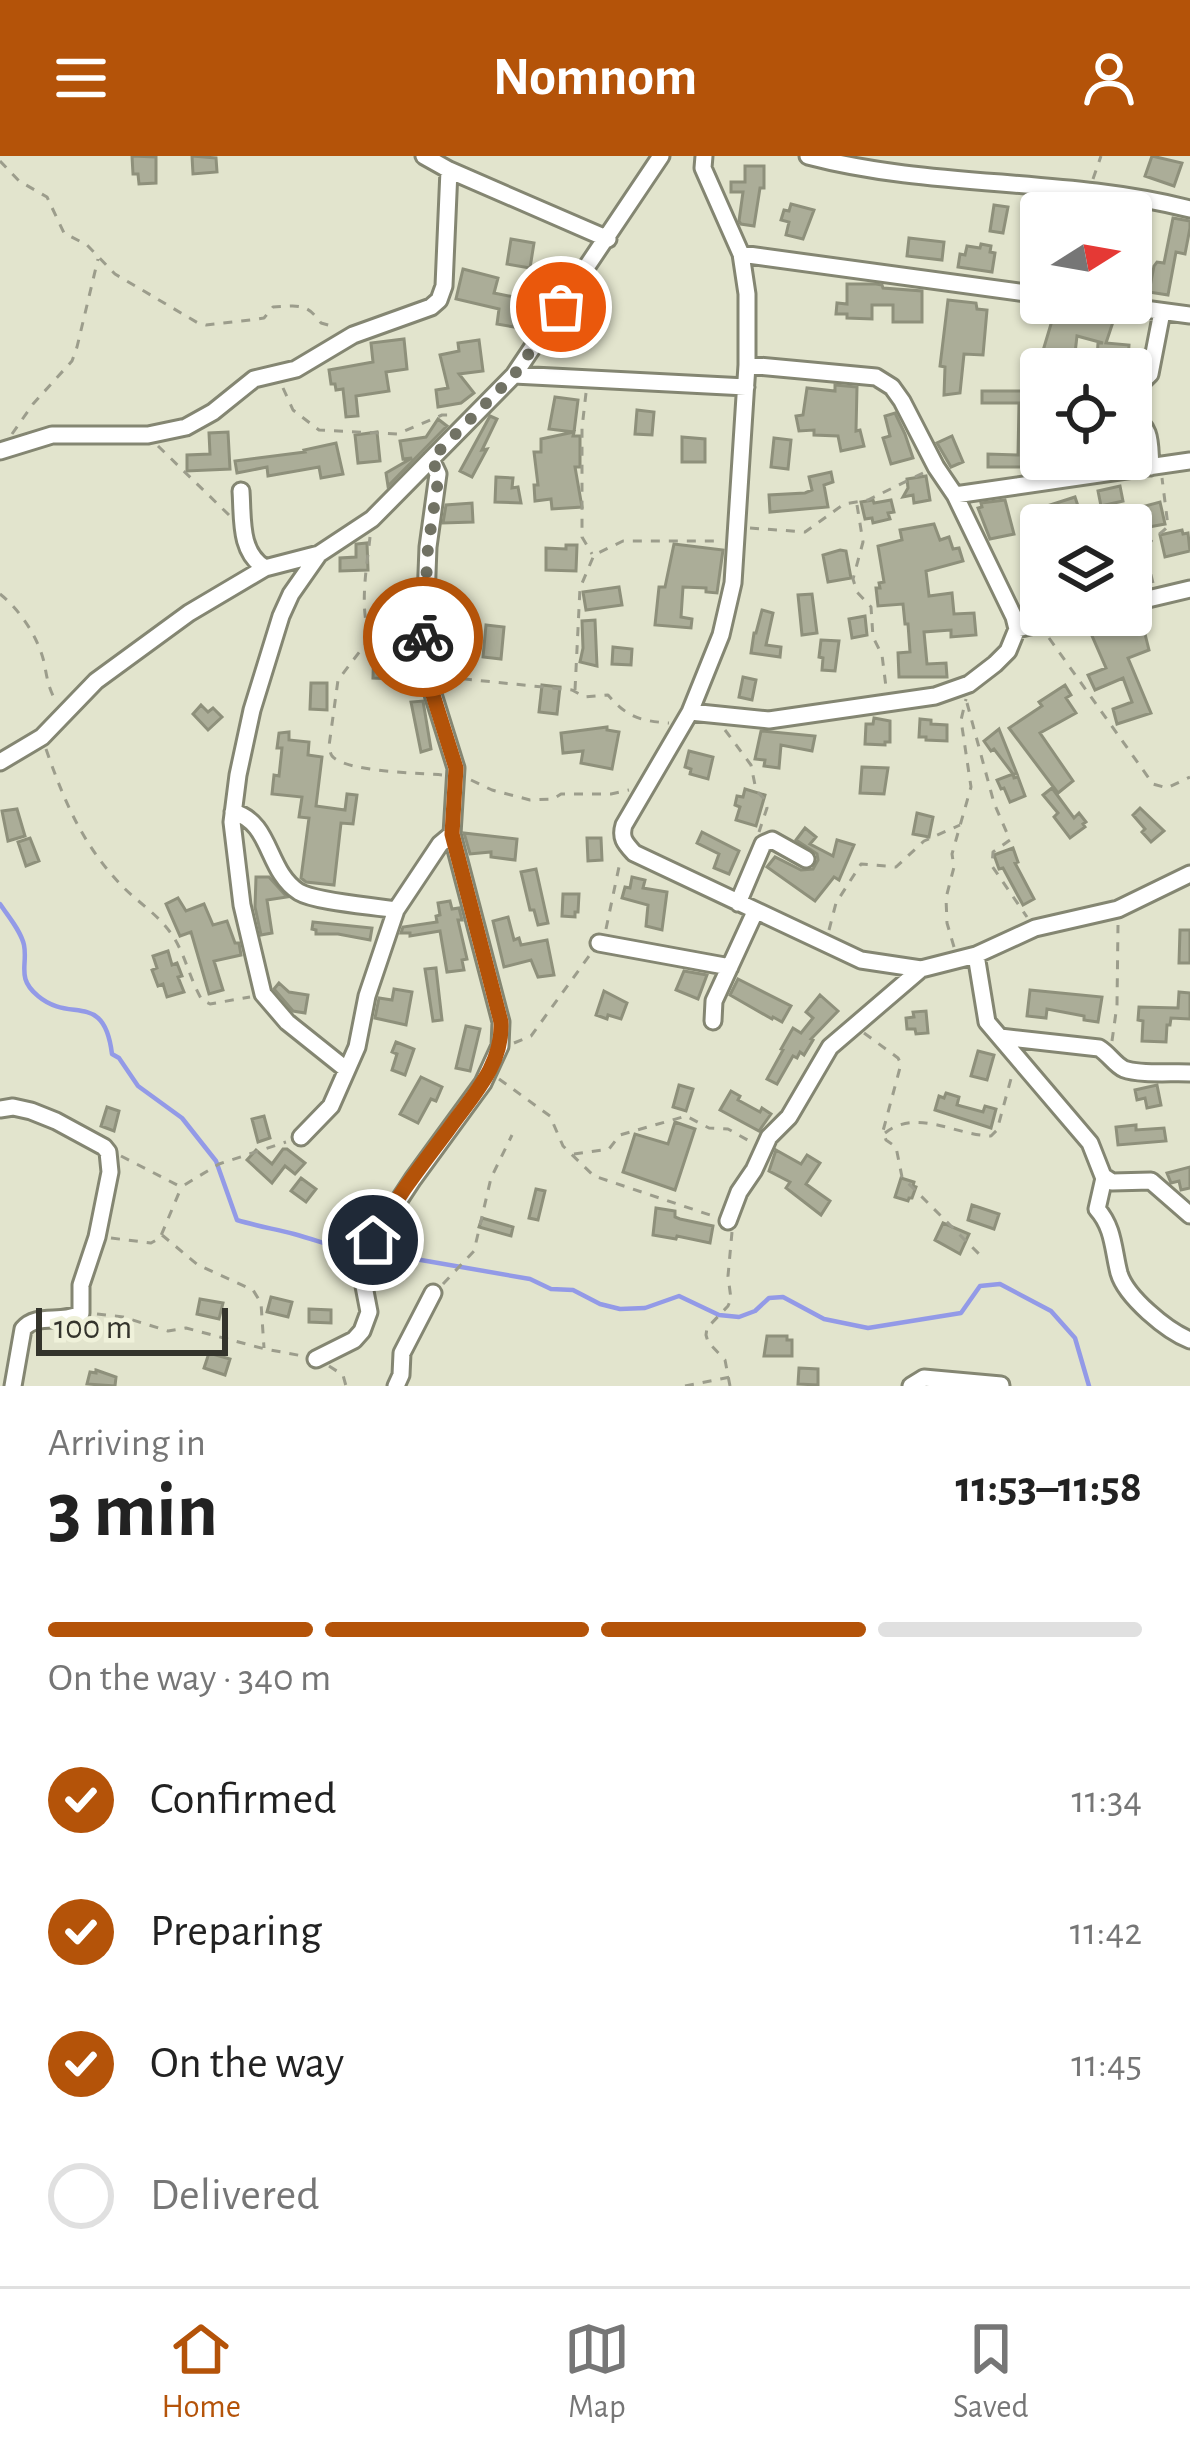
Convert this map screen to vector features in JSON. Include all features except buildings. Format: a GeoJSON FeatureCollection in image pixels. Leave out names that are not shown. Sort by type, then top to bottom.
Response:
{"type":"FeatureCollection","features":[{"type":"Feature","properties":{"kind":"street"},"geometry":{"type":"LineString","coordinates":[[424,156],[608,239]]}},
{"type":"Feature","properties":{"kind":"street"},"geometry":{"type":"LineString","coordinates":[[0,762],[42,737],[96,681],[189,613],[265,568],[319,554],[372,519],[514,375],[662,156]]}},
{"type":"Feature","properties":{"kind":"street"},"geometry":{"type":"LineString","coordinates":[[704,156],[704,168],[741,254],[748,294],[733,583],[721,635],[686,718],[624,825],[624,842],[634,853],[861,960],[921,969],[976,955],[1035,928],[1118,909],[1190,874]]}},
{"type":"Feature","properties":{"kind":"street"},"geometry":{"type":"LineString","coordinates":[[808,156],[863,169],[1089,192]]}},
{"type":"Feature","properties":{"kind":"street"},"geometry":{"type":"LineString","coordinates":[[1,451],[52,435],[148,435],[200,421],[254,379],[301,366],[353,335],[431,307],[444,286],[449,170]]}},
{"type":"Feature","properties":{"kind":"street"},"geometry":{"type":"LineString","coordinates":[[1152,200],[1190,209]]}},
{"type":"Feature","properties":{"kind":"street"},"geometry":{"type":"LineString","coordinates":[[741,254],[1020,292]]}},
{"type":"Feature","properties":{"kind":"street"},"geometry":{"type":"LineString","coordinates":[[1152,310],[1190,315]]}},
{"type":"Feature","properties":{"kind":"street"},"geometry":{"type":"LineString","coordinates":[[1152,364],[1162,311]]}},
{"type":"Feature","properties":{"kind":"street"},"geometry":{"type":"LineString","coordinates":[[686,718],[714,714],[769,720],[934,696],[969,684],[1008,651],[1017,629],[955,494],[902,401],[883,380],[747,364]]}},
{"type":"Feature","properties":{"kind":"street"},"geometry":{"type":"LineString","coordinates":[[514,375],[746,387]]}},
{"type":"Feature","properties":{"kind":"street"},"geometry":{"type":"LineString","coordinates":[[1152,450],[1156,466]]}},
{"type":"Feature","properties":{"kind":"street"},"geometry":{"type":"LineString","coordinates":[[316,1359],[362,1331],[369,1312],[364,1286],[376,1234],[483,1083],[500,1046],[501,1022],[452,834],[456,773],[427,676],[423,639],[428,547],[439,474],[431,459]]}},
{"type":"Feature","properties":{"kind":"street"},"geometry":{"type":"LineString","coordinates":[[955,494],[1190,461]]}},
{"type":"Feature","properties":{"kind":"street"},"geometry":{"type":"LineString","coordinates":[[241,491],[249,554],[265,568]]}},
{"type":"Feature","properties":{"kind":"street"},"geometry":{"type":"LineString","coordinates":[[319,554],[281,616],[252,710],[233,812],[234,858],[263,994],[287,1022],[346,1070]]}},
{"type":"Feature","properties":{"kind":"street"},"geometry":{"type":"LineString","coordinates":[[1152,598],[1190,589]]}},
{"type":"Feature","properties":{"kind":"street"},"geometry":{"type":"LineString","coordinates":[[233,812],[251,819],[275,865],[302,894],[396,910]]}},
{"type":"Feature","properties":{"kind":"street"},"geometry":{"type":"LineString","coordinates":[[301,1137],[331,1106],[357,1047],[367,996],[396,910],[440,844],[452,834]]}},
{"type":"Feature","properties":{"kind":"street"},"geometry":{"type":"LineString","coordinates":[[738,903],[764,844],[772,840],[806,859]]}},
{"type":"Feature","properties":{"kind":"street"},"geometry":{"type":"LineString","coordinates":[[713,1021],[714,1001],[755,912]]}},
{"type":"Feature","properties":{"kind":"street"},"geometry":{"type":"LineString","coordinates":[[599,943],[730,967]]}},
{"type":"Feature","properties":{"kind":"street"},"geometry":{"type":"LineString","coordinates":[[976,955],[987,1022],[1090,1143],[1104,1178],[1097,1209],[1111,1230],[1125,1288],[1175,1334],[1190,1340]]}},
{"type":"Feature","properties":{"kind":"street"},"geometry":{"type":"LineString","coordinates":[[728,1221],[769,1137],[789,1117],[830,1047],[921,969]]}},
{"type":"Feature","properties":{"kind":"street"},"geometry":{"type":"LineString","coordinates":[[1000,1037],[1100,1048],[1124,1069],[1190,1073]]}},
{"type":"Feature","properties":{"kind":"street"},"geometry":{"type":"LineString","coordinates":[[0,1109],[13,1107],[56,1120],[104,1147],[110,1156],[97,1237],[81,1286],[81,1313],[69,1320],[27,1322],[22,1328],[13,1386]]}},
{"type":"Feature","properties":{"kind":"street"},"geometry":{"type":"LineString","coordinates":[[1104,1178],[1151,1181],[1190,1215]]}},
{"type":"Feature","properties":{"kind":"street"},"geometry":{"type":"LineString","coordinates":[[396,1386],[402,1353],[433,1293]]}},
{"type":"Feature","properties":{"kind":"street"},"geometry":{"type":"LineString","coordinates":[[911,1386],[924,1378],[1000,1385]]}},
{"type":"Feature","properties":{"kind":"path"},"geometry":{"type":"LineString","coordinates":[[1089,192],[1101,156]]}},
{"type":"Feature","properties":{"kind":"path"},"geometry":{"type":"LineString","coordinates":[[0,161],[18,181],[47,197],[64,233],[87,245],[115,274],[202,324],[262,319],[273,307],[300,306],[315,313],[321,323],[353,335]]}},
{"type":"Feature","properties":{"kind":"path"},"geometry":{"type":"LineString","coordinates":[[1,451],[28,410],[72,361],[98,256]]}},
{"type":"Feature","properties":{"kind":"path"},"geometry":{"type":"LineString","coordinates":[[278,374],[292,410],[319,430],[397,434],[446,414],[471,418]]}},
{"type":"Feature","properties":{"kind":"path"},"geometry":{"type":"LineString","coordinates":[[588,379],[582,428],[582,537],[593,555]]}},
{"type":"Feature","properties":{"kind":"path"},"geometry":{"type":"LineString","coordinates":[[148,435],[243,529]]}},
{"type":"Feature","properties":{"kind":"path"},"geometry":{"type":"LineString","coordinates":[[1155,597],[1146,551],[1168,526],[1156,466]]}},
{"type":"Feature","properties":{"kind":"path"},"geometry":{"type":"LineString","coordinates":[[575,690],[580,588],[593,555],[623,541],[800,533],[844,504],[868,500],[936,467]]}},
{"type":"Feature","properties":{"kind":"path"},"geometry":{"type":"LineString","coordinates":[[857,502],[863,542],[853,579],[857,592],[871,607],[887,701]]}},
{"type":"Feature","properties":{"kind":"path"},"geometry":{"type":"LineString","coordinates":[[372,519],[363,605],[370,638],[376,645],[423,639]]}},
{"type":"Feature","properties":{"kind":"path"},"geometry":{"type":"LineString","coordinates":[[0,594],[36,639],[48,685],[63,713]]}},
{"type":"Feature","properties":{"kind":"path"},"geometry":{"type":"LineString","coordinates":[[1048,636],[1153,784],[1167,788],[1190,777]]}},
{"type":"Feature","properties":{"kind":"path"},"geometry":{"type":"LineString","coordinates":[[370,638],[338,680],[328,746],[339,761],[378,771],[456,773],[483,787],[530,800],[627,789],[642,793]]}},
{"type":"Feature","properties":{"kind":"path"},"geometry":{"type":"LineString","coordinates":[[427,676],[575,690],[585,697],[610,696],[622,711],[643,721],[686,718]]}},
{"type":"Feature","properties":{"kind":"path"},"geometry":{"type":"LineString","coordinates":[[958,960],[947,923],[946,898],[954,867],[952,854],[971,787],[961,720],[967,698],[994,802],[1010,840],[993,852],[992,866],[1035,928]]}},
{"type":"Feature","properties":{"kind":"path"},"geometry":{"type":"LineString","coordinates":[[714,714],[751,765],[756,790],[766,801],[758,833],[764,844]]}},
{"type":"Feature","properties":{"kind":"path"},"geometry":{"type":"LineString","coordinates":[[42,737],[83,838],[124,888],[170,931],[202,1000],[210,1004],[263,994]]}},
{"type":"Feature","properties":{"kind":"path"},"geometry":{"type":"LineString","coordinates":[[827,944],[836,903],[861,864],[896,867],[924,841],[961,825]]}},
{"type":"Feature","properties":{"kind":"path"},"geometry":{"type":"LineString","coordinates":[[500,1046],[531,1036],[599,943],[607,926],[624,842]]}},
{"type":"Feature","properties":{"kind":"path"},"geometry":{"type":"LineString","coordinates":[[1109,1054],[1117,1005],[1118,909]]}},
{"type":"Feature","properties":{"kind":"path"},"geometry":{"type":"LineString","coordinates":[[854,1026],[902,1064],[884,1135],[895,1145],[902,1177],[979,1254]]}},
{"type":"Feature","properties":{"kind":"path"},"geometry":{"type":"LineString","coordinates":[[884,1135],[897,1124],[914,1121],[991,1136],[997,1130],[1017,1058]]}},
{"type":"Feature","properties":{"kind":"path"},"geometry":{"type":"LineString","coordinates":[[489,1071],[550,1115],[560,1143],[594,1176],[728,1221],[733,1235],[730,1298],[706,1335],[721,1353],[730,1386]]}},
{"type":"Feature","properties":{"kind":"path"},"geometry":{"type":"LineString","coordinates":[[572,1154],[609,1149],[620,1135],[684,1116],[710,1128],[728,1129],[763,1150]]}},
{"type":"Feature","properties":{"kind":"path"},"geometry":{"type":"LineString","coordinates":[[433,1293],[474,1251],[491,1178],[512,1135]]}},
{"type":"Feature","properties":{"kind":"path"},"geometry":{"type":"LineString","coordinates":[[97,1237],[151,1243],[162,1235],[182,1187],[219,1164],[301,1137]]}},
{"type":"Feature","properties":{"kind":"path"},"geometry":{"type":"LineString","coordinates":[[104,1147],[182,1187]]}},
{"type":"Feature","properties":{"kind":"path"},"geometry":{"type":"LineString","coordinates":[[162,1235],[198,1265],[256,1294],[265,1349]]}},
{"type":"Feature","properties":{"kind":"path"},"geometry":{"type":"LineString","coordinates":[[81,1313],[123,1316],[168,1330],[187,1328],[316,1359],[341,1373],[346,1386]]}},
{"type":"Feature","properties":{"kind":"path"},"geometry":{"type":"LineString","coordinates":[[685,1386],[730,1377]]}},
{"type":"Feature","properties":{"kind":"waterway"},"geometry":{"type":"LineString","coordinates":[[0,904],[22,940],[25,977],[31,989],[50,1004],[94,1015],[102,1022],[112,1054],[138,1086],[182,1118],[216,1161],[237,1220],[359,1253],[530,1279],[620,1309],[645,1308],[679,1296],[719,1315],[739,1317],[769,1298],[783,1297],[824,1319],[868,1328],[961,1313],[980,1286],[1000,1284],[1051,1311],[1075,1338],[1089,1386]]}},
{"type":"Feature","properties":{"kind":"way so far"},"geometry":{"type":"LineString","coordinates":[[423,637],[428,547],[439,474],[431,459],[514,375],[561,307]]}},
{"type":"Feature","properties":{"kind":"route"},"geometry":{"type":"LineString","coordinates":[[373,1240],[483,1083],[501,1035],[452,834],[456,768],[427,676],[423,637]]}}]}
